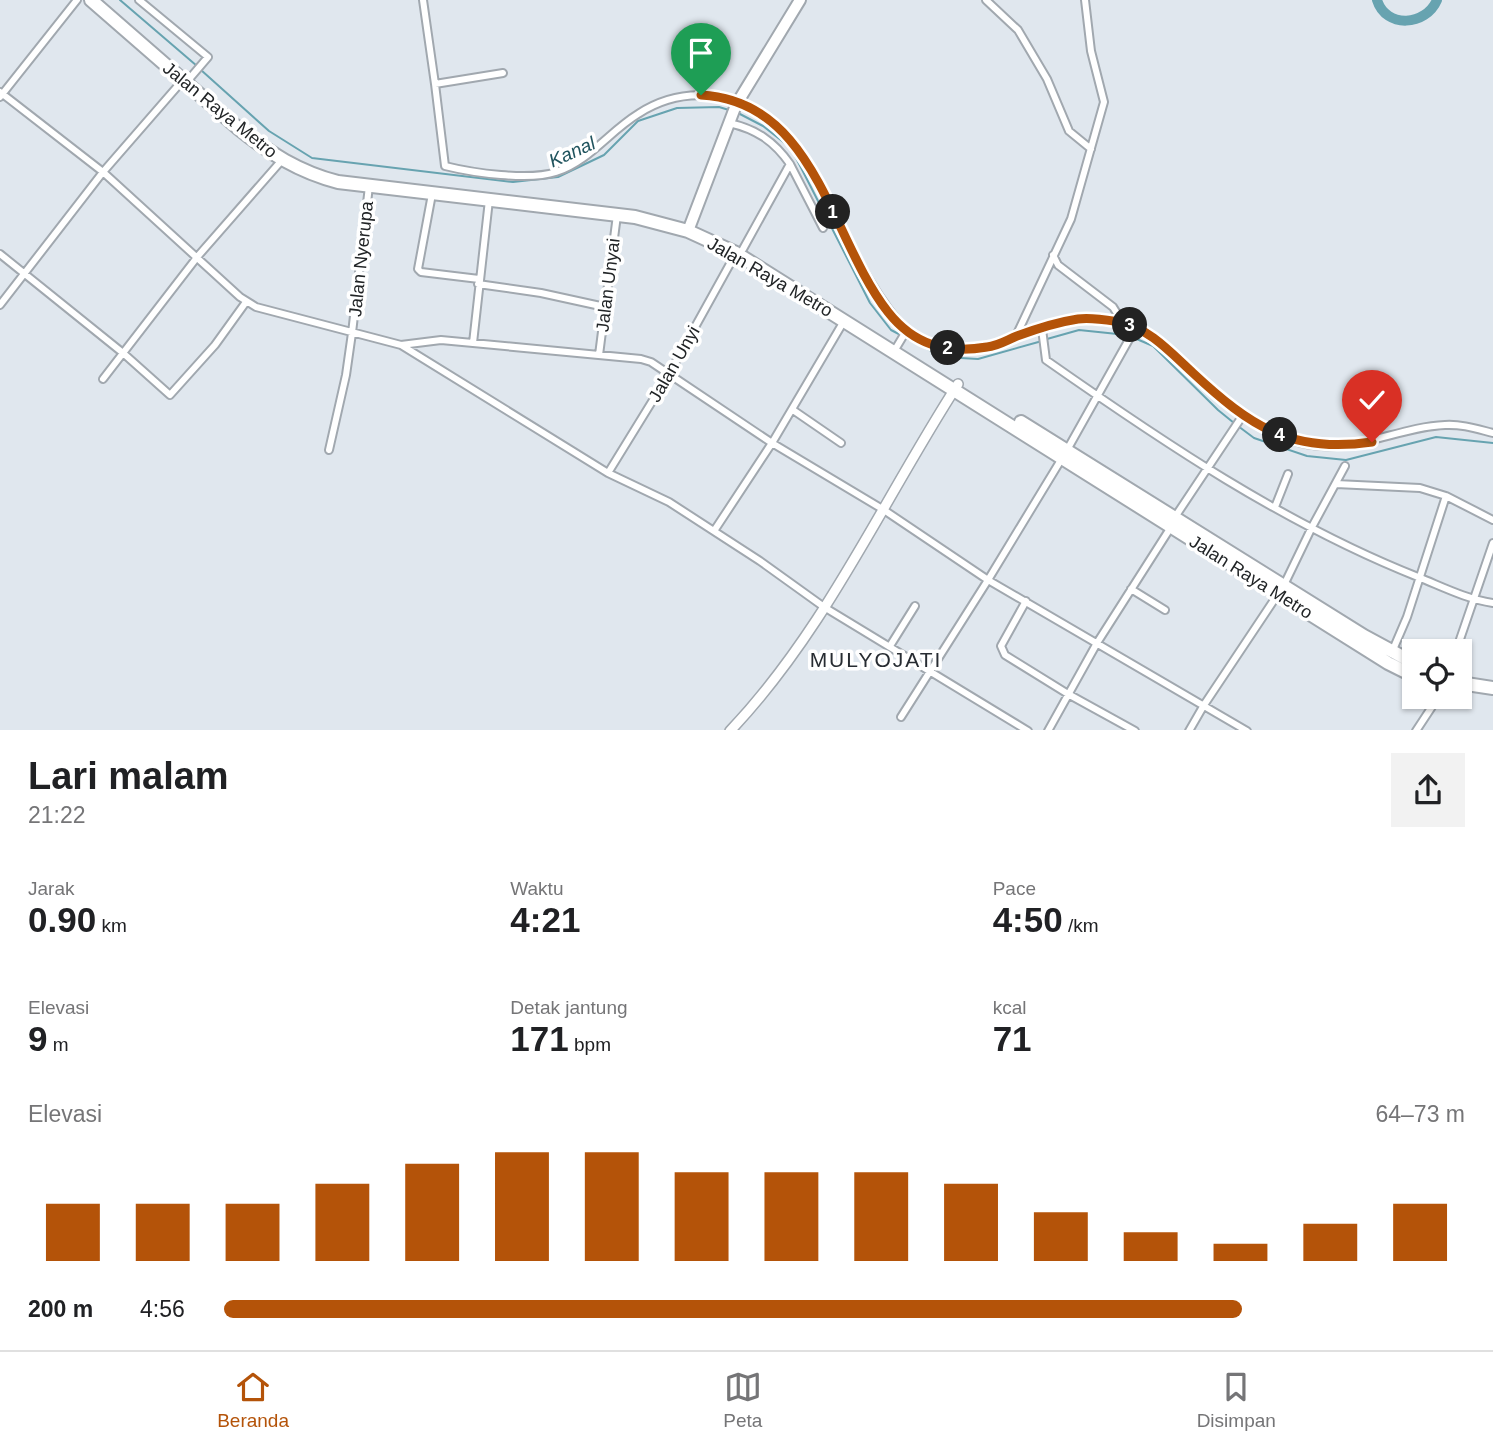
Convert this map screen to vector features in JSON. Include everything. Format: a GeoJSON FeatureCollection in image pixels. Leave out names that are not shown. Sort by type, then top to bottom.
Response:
{"type":"FeatureCollection","features":[{"type":"Feature","properties":{"kind":"highway","name":"Jalan Raya Metro"},"geometry":{"type":"LineString","coordinates":[[91,0],[186,79],[238,128],[282,160],[316,176],[432,194],[617,214],[689,229]]}},
{"type":"Feature","properties":{"kind":"highway"},"geometry":{"type":"LineString","coordinates":[[100,0],[186,79],[260,140],[300,163],[327,172],[429,188],[489,192],[640,211],[740,251],[1282,589],[1402,657]]}},
{"type":"Feature","properties":{"kind":"highway","name":"Jalan Raya Metro"},"geometry":{"type":"LineString","coordinates":[[740,251],[844,321],[956,387]]}},
{"type":"Feature","properties":{"kind":"highway","name":"Jalan Raya Metro"},"geometry":{"type":"LineString","coordinates":[[1282,589],[1402,670]]}},
{"type":"Feature","properties":{"kind":"highway"},"geometry":{"type":"LineString","coordinates":[[1472,685],[1493,688]]}},
{"type":"Feature","properties":{"kind":"highway"},"geometry":{"type":"LineString","coordinates":[[1472,691],[1493,693]]}},
{"type":"Feature","properties":{"kind":"main road"},"geometry":{"type":"LineString","coordinates":[[689,229],[737,103],[800,0]]}},
{"type":"Feature","properties":{"kind":"street"},"geometry":{"type":"LineString","coordinates":[[77,0],[1,94],[103,172],[246,302],[256,307],[401,345],[608,473],[669,502],[824,607],[1028,730]]}},
{"type":"Feature","properties":{"kind":"street"},"geometry":{"type":"LineString","coordinates":[[0,305],[103,172],[208,57],[139,0]]}},
{"type":"Feature","properties":{"kind":"street"},"geometry":{"type":"LineString","coordinates":[[423,0],[445,166],[467,172],[523,176],[556,173],[586,156],[638,114],[664,102],[701,95],[737,103],[773,122],[794,143],[817,180],[888,312],[906,334],[932,346],[987,347],[1084,319],[1123,323],[1181,360],[1192,373],[1242,416],[1275,434],[1303,443],[1325,446],[1372,442],[1444,425],[1464,425],[1493,433]]}},
{"type":"Feature","properties":{"kind":"street"},"geometry":{"type":"LineString","coordinates":[[986,0],[1018,30],[1046,79],[1069,131],[1091,149]]}},
{"type":"Feature","properties":{"kind":"street"},"geometry":{"type":"LineString","coordinates":[[1016,337],[1074,209],[1104,97],[1091,51],[1084,0]]}},
{"type":"Feature","properties":{"kind":"street"},"geometry":{"type":"LineString","coordinates":[[435,84],[503,73]]}},
{"type":"Feature","properties":{"kind":"street"},"geometry":{"type":"LineString","coordinates":[[730,121],[750,128],[777,146],[790,164],[823,229]]}},
{"type":"Feature","properties":{"kind":"street"},"geometry":{"type":"LineString","coordinates":[[103,379],[198,256],[282,160]]}},
{"type":"Feature","properties":{"kind":"street","name":"Jalan Unyi"},"geometry":{"type":"LineString","coordinates":[[608,473],[669,374],[790,164]]}},
{"type":"Feature","properties":{"kind":"street","name":"Jalan Nyerupa"},"geometry":{"type":"LineString","coordinates":[[329,450],[346,376],[369,186]]}},
{"type":"Feature","properties":{"kind":"street"},"geometry":{"type":"LineString","coordinates":[[432,194],[418,269],[421,272],[605,307]]}},
{"type":"Feature","properties":{"kind":"street"},"geometry":{"type":"LineString","coordinates":[[473,343],[489,200]]}},
{"type":"Feature","properties":{"kind":"street","name":"Jalan Unyai"},"geometry":{"type":"LineString","coordinates":[[599,355],[617,214]]}},
{"type":"Feature","properties":{"kind":"street"},"geometry":{"type":"LineString","coordinates":[[0,254],[123,353],[170,395],[215,345],[246,302]]}},
{"type":"Feature","properties":{"kind":"street"},"geometry":{"type":"LineString","coordinates":[[1053,255],[1058,265],[1113,307],[1123,323]]}},
{"type":"Feature","properties":{"kind":"street"},"geometry":{"type":"LineString","coordinates":[[714,531],[793,410],[844,321]]}},
{"type":"Feature","properties":{"kind":"street"},"geometry":{"type":"LineString","coordinates":[[901,717],[988,580],[1136,330]]}},
{"type":"Feature","properties":{"kind":"street"},"geometry":{"type":"LineString","coordinates":[[1042,331],[1046,360],[1206,468],[1364,555],[1473,600],[1493,603]]}},
{"type":"Feature","properties":{"kind":"street"},"geometry":{"type":"LineString","coordinates":[[897,347],[906,334]]}},
{"type":"Feature","properties":{"kind":"street"},"geometry":{"type":"LineString","coordinates":[[401,345],[441,340],[646,360],[772,443],[884,510],[988,580],[1247,730]]}},
{"type":"Feature","properties":{"kind":"street"},"geometry":{"type":"LineString","coordinates":[[730,730],[784,668],[884,510],[956,387]]}},
{"type":"Feature","properties":{"kind":"street"},"geometry":{"type":"LineString","coordinates":[[793,410],[841,443]]}},
{"type":"Feature","properties":{"kind":"street"},"geometry":{"type":"LineString","coordinates":[[1048,730],[1097,643],[1206,468],[1242,416]]}},
{"type":"Feature","properties":{"kind":"street"},"geometry":{"type":"LineString","coordinates":[[1189,730],[1282,589],[1345,466]]}},
{"type":"Feature","properties":{"kind":"street"},"geometry":{"type":"LineString","coordinates":[[1275,507],[1288,474]]}},
{"type":"Feature","properties":{"kind":"street"},"geometry":{"type":"LineString","coordinates":[[1336,484],[1409,487],[1446,496],[1493,520]]}},
{"type":"Feature","properties":{"kind":"street"},"geometry":{"type":"LineString","coordinates":[[1392,652],[1446,496]]}},
{"type":"Feature","properties":{"kind":"street"},"geometry":{"type":"LineString","coordinates":[[1460,639],[1493,543]]}},
{"type":"Feature","properties":{"kind":"street"},"geometry":{"type":"LineString","coordinates":[[1131,589],[1165,610]]}},
{"type":"Feature","properties":{"kind":"street"},"geometry":{"type":"LineString","coordinates":[[1026,601],[1002,641],[1001,650],[1006,656],[1068,694],[1135,730]]}},
{"type":"Feature","properties":{"kind":"street"},"geometry":{"type":"LineString","coordinates":[[890,646],[915,606]]}},
{"type":"Feature","properties":{"kind":"street"},"geometry":{"type":"LineString","coordinates":[[1416,730],[1430,709]]}},
{"type":"Feature","properties":{"kind":"waterway","name":"Kanal"},"geometry":{"type":"LineString","coordinates":[[120,0],[197,66]]}},
{"type":"Feature","properties":{"kind":"waterway"},"geometry":{"type":"LineString","coordinates":[[1377,0],[1389,16],[1406,21],[1424,15],[1432,9],[1437,0]]}},
{"type":"Feature","properties":{"kind":"waterway","name":"Kanal"},"geometry":{"type":"LineString","coordinates":[[201,70],[269,131],[312,158],[513,182],[558,177],[604,155],[638,121],[677,108],[719,107],[729,110]]}},
{"type":"Feature","properties":{"kind":"waterway","name":"Kanal"},"geometry":{"type":"LineString","coordinates":[[738,113],[763,126],[791,148],[870,303],[891,330],[943,357],[978,359],[1042,341]]}},
{"type":"Feature","properties":{"kind":"waterway","name":"Kanal"},"geometry":{"type":"LineString","coordinates":[[1047,339],[1079,330],[1127,335]]}},
{"type":"Feature","properties":{"kind":"waterway","name":"Kanal"},"geometry":{"type":"LineString","coordinates":[[1132,337],[1153,346],[1234,423]]}},
{"type":"Feature","properties":{"kind":"waterway","name":"Kanal"},"geometry":{"type":"LineString","coordinates":[[1238,426],[1254,438],[1307,456],[1346,460],[1436,437],[1493,443]]}},
{"type":"Feature","properties":{"kind":"district","name":"MULYOJATI"},"geometry":{"type":"Point","coordinates":[876,659]}},
{"type":"Feature","properties":{"kind":"route"},"geometry":{"type":"LineString","coordinates":[[701,95],[738,100],[773,122],[794,143],[817,180],[863,272],[888,312],[909,334],[923,342],[942,347],[987,347],[1078,319],[1123,323],[1136,327],[1156,341],[1242,414],[1275,434],[1303,443],[1325,446],[1372,442]]}}]}
